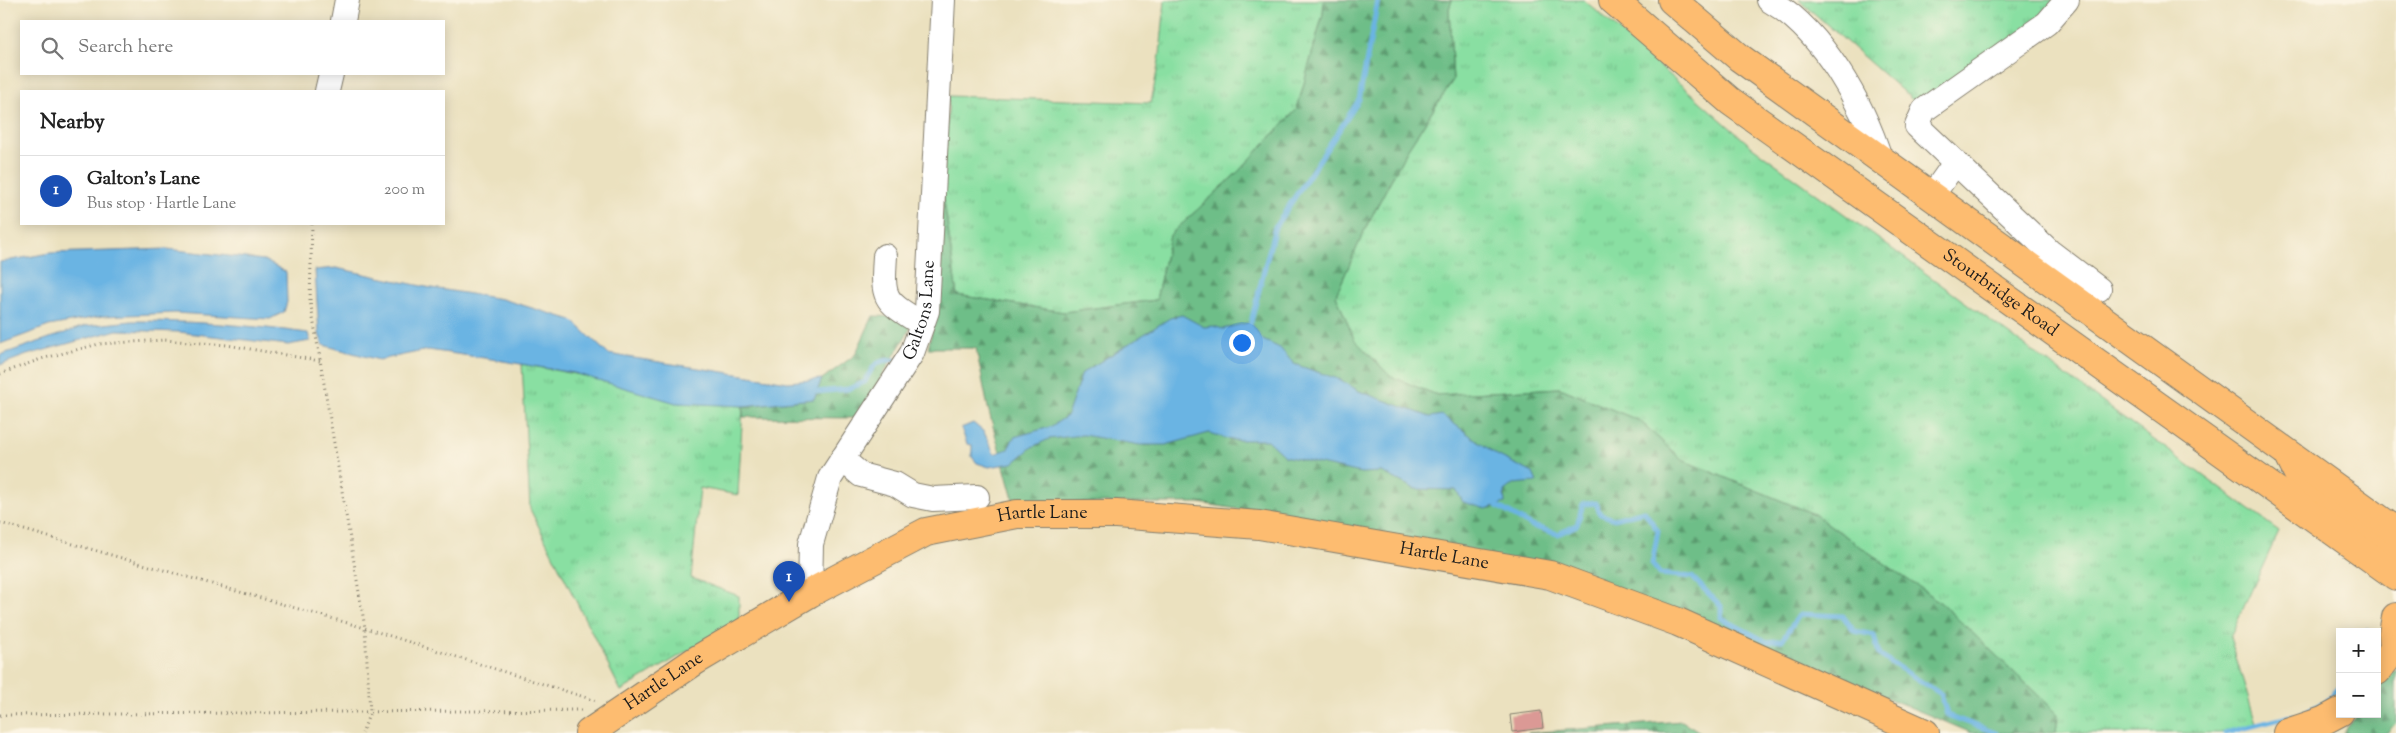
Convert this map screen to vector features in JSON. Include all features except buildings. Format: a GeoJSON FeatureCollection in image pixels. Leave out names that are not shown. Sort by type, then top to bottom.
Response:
{"type":"FeatureCollection","features":[{"type":"Feature","properties":{"kind":"main road","name":"Stourbridge Road"},"geometry":{"type":"LineString","coordinates":[[1613,0],[1730,101],[2395,574]]}},
{"type":"Feature","properties":{"kind":"main road"},"geometry":{"type":"LineString","coordinates":[[1672,0],[1740,58],[2396,530]]}},
{"type":"Feature","properties":{"kind":"main road"},"geometry":{"type":"LineString","coordinates":[[2288,454],[2302,480],[2395,574]]}},
{"type":"Feature","properties":{"kind":"main road","name":"Hartle Lane"},"geometry":{"type":"LineString","coordinates":[[587,721],[624,709],[695,661],[810,593],[926,532],[1017,514],[1116,514],[1259,525],[1550,575],[1678,622],[1925,733]]}},
{"type":"Feature","properties":{"kind":"main road"},"geometry":{"type":"LineString","coordinates":[[2381,666],[2395,648],[2393,633],[2396,617]]}},
{"type":"Feature","properties":{"kind":"main road"},"geometry":{"type":"LineString","coordinates":[[2287,733],[2323,721],[2336,714]]}},
{"type":"Feature","properties":{"kind":"street"},"geometry":{"type":"LineString","coordinates":[[343,20],[347,0]]}},
{"type":"Feature","properties":{"kind":"street","name":"Galtons Lane"},"geometry":{"type":"LineString","coordinates":[[810,593],[811,544],[830,478],[912,353],[927,310],[943,0]]}},
{"type":"Feature","properties":{"kind":"street"},"geometry":{"type":"LineString","coordinates":[[1769,0],[1787,10],[1830,56],[1852,97],[1881,161]]}},
{"type":"Feature","properties":{"kind":"street"},"geometry":{"type":"LineString","coordinates":[[2066,0],[2047,23],[1924,110],[1917,126],[2049,251],[2099,289]]}},
{"type":"Feature","properties":{"kind":"street"},"geometry":{"type":"LineString","coordinates":[[327,90],[331,75]]}},
{"type":"Feature","properties":{"kind":"street"},"geometry":{"type":"LineString","coordinates":[[1932,197],[1955,164]]}},
{"type":"Feature","properties":{"kind":"street"},"geometry":{"type":"LineString","coordinates":[[885,256],[883,284],[885,295],[896,308],[922,324]]}},
{"type":"Feature","properties":{"kind":"street"},"geometry":{"type":"LineString","coordinates":[[842,459],[861,475],[895,484],[913,496],[933,499],[978,497]]}},
{"type":"Feature","properties":{"kind":"path"},"geometry":{"type":"LineString","coordinates":[[312,225],[310,300],[364,628],[370,712],[362,733]]}},
{"type":"Feature","properties":{"kind":"path"},"geometry":{"type":"LineString","coordinates":[[0,374],[41,360],[99,344],[164,340],[227,345],[320,361]]}},
{"type":"Feature","properties":{"kind":"path"},"geometry":{"type":"LineString","coordinates":[[0,523],[364,628],[624,709]]}},
{"type":"Feature","properties":{"kind":"path"},"geometry":{"type":"LineString","coordinates":[[0,715],[370,712],[587,721]]}},
{"type":"Feature","properties":{"kind":"green space"},"geometry":{"type":"Polygon","coordinates":[[[1165,0],[1324,0],[1323,14],[1297,109],[1238,172],[1170,235],[1156,300],[1064,312],[957,295],[943,193],[949,96],[1151,103],[1160,55],[1165,0]]]}},
{"type":"Feature","properties":{"kind":"green space"},"geometry":{"type":"Polygon","coordinates":[[[1324,0],[1452,0],[1449,9],[1453,80],[1407,150],[1366,227],[1336,295],[1354,339],[1390,376],[1437,395],[1560,388],[1640,421],[1682,460],[1814,514],[1941,603],[2058,714],[2056,733],[1972,733],[1702,621],[1320,522],[1199,503],[1014,503],[988,408],[976,348],[928,348],[937,310],[943,193],[957,295],[1064,312],[1156,300],[1170,235],[1238,172],[1297,109],[1323,14],[1324,0]]]}},
{"type":"Feature","properties":{"kind":"green space"},"geometry":{"type":"Polygon","coordinates":[[[1452,0],[1584,0],[1751,146],[2279,531],[2230,637],[2256,724],[2225,733],[2056,733],[2058,714],[1941,603],[1814,514],[1682,460],[1640,421],[1560,388],[1437,395],[1390,376],[1354,339],[1336,295],[1366,227],[1407,150],[1453,80],[1449,9],[1452,0]]]}},
{"type":"Feature","properties":{"kind":"green space"},"geometry":{"type":"Polygon","coordinates":[[[1799,0],[2054,0],[2047,23],[1924,110],[1799,0]]]}},
{"type":"Feature","properties":{"kind":"green space"},"geometry":{"type":"Polygon","coordinates":[[[920,312],[857,418],[743,417],[743,406],[813,399],[822,379],[855,355],[873,316],[898,317],[920,312]]]}},
{"type":"Feature","properties":{"kind":"green space"},"geometry":{"type":"Polygon","coordinates":[[[522,364],[743,406],[738,495],[700,488],[691,578],[739,596],[739,620],[621,691],[530,509],[522,364]]]}},
{"type":"Feature","properties":{"kind":"green space"},"geometry":{"type":"Polygon","coordinates":[[[2396,668],[2396,723],[2387,733],[2343,733],[2355,718],[2381,718],[2381,686],[2396,668]]]}},
{"type":"Feature","properties":{"kind":"green space"},"geometry":{"type":"Polygon","coordinates":[[[1682,721],[1702,733],[1528,733],[1682,721]]]}},
{"type":"Feature","properties":{"kind":"water"},"geometry":{"type":"Polygon","coordinates":[[[167,249],[264,260],[286,272],[287,302],[284,312],[270,319],[175,313],[103,316],[49,326],[0,344],[0,262],[50,253],[167,249]]]}},
{"type":"Feature","properties":{"kind":"water"},"geometry":{"type":"Polygon","coordinates":[[[336,268],[426,287],[502,299],[572,320],[608,354],[788,382],[822,379],[814,399],[743,406],[676,403],[574,373],[428,350],[379,360],[323,345],[319,334],[315,270],[336,268]]]}},
{"type":"Feature","properties":{"kind":"water"},"geometry":{"type":"Polygon","coordinates":[[[1182,315],[1204,327],[1213,326],[1223,329],[1251,322],[1263,340],[1280,348],[1294,364],[1341,380],[1359,391],[1430,417],[1442,415],[1497,455],[1533,473],[1537,482],[1513,484],[1504,491],[1505,503],[1486,509],[1463,502],[1456,490],[1415,489],[1382,472],[1361,473],[1284,456],[1267,440],[1231,440],[1209,433],[1166,445],[1140,445],[1083,435],[1049,439],[1032,447],[1013,463],[989,467],[977,463],[972,457],[972,445],[967,444],[961,428],[973,423],[984,432],[994,454],[1008,449],[1014,437],[1050,427],[1067,416],[1082,373],[1170,318],[1182,315]]]}},
{"type":"Feature","properties":{"kind":"water"},"geometry":{"type":"Polygon","coordinates":[[[132,321],[220,324],[286,330],[308,333],[310,341],[288,345],[179,332],[117,330],[27,355],[0,365],[0,355],[85,326],[132,321]]]}},
{"type":"Feature","properties":{"kind":"waterway"},"geometry":{"type":"LineString","coordinates":[[1251,322],[1275,227],[1359,100],[1378,0]]}},
{"type":"Feature","properties":{"kind":"waterway"},"geometry":{"type":"LineString","coordinates":[[816,392],[848,389],[865,382],[876,364],[885,360],[897,360]]}},
{"type":"Feature","properties":{"kind":"waterway"},"geometry":{"type":"LineString","coordinates":[[1497,506],[1532,526],[1558,534],[1577,525],[1583,504],[1596,503],[1600,514],[1614,519],[1644,511],[1658,531],[1652,564],[1660,574],[1692,577],[1721,606],[1721,618],[1767,642],[1782,640],[1800,614],[1843,616],[1854,631],[1874,635],[1879,655],[1941,694],[1947,715],[1996,733]]}},
{"type":"Feature","properties":{"kind":"waterway"},"geometry":{"type":"LineString","coordinates":[[2303,713],[2324,703],[2336,691]]}},
{"type":"Feature","properties":{"kind":"waterway"},"geometry":{"type":"LineString","coordinates":[[2225,733],[2292,716]]}},
{"type":"Feature","properties":{"kind":"place","name":"Galton's Lane"},"geometry":{"type":"Point","coordinates":[789,602]}}]}
